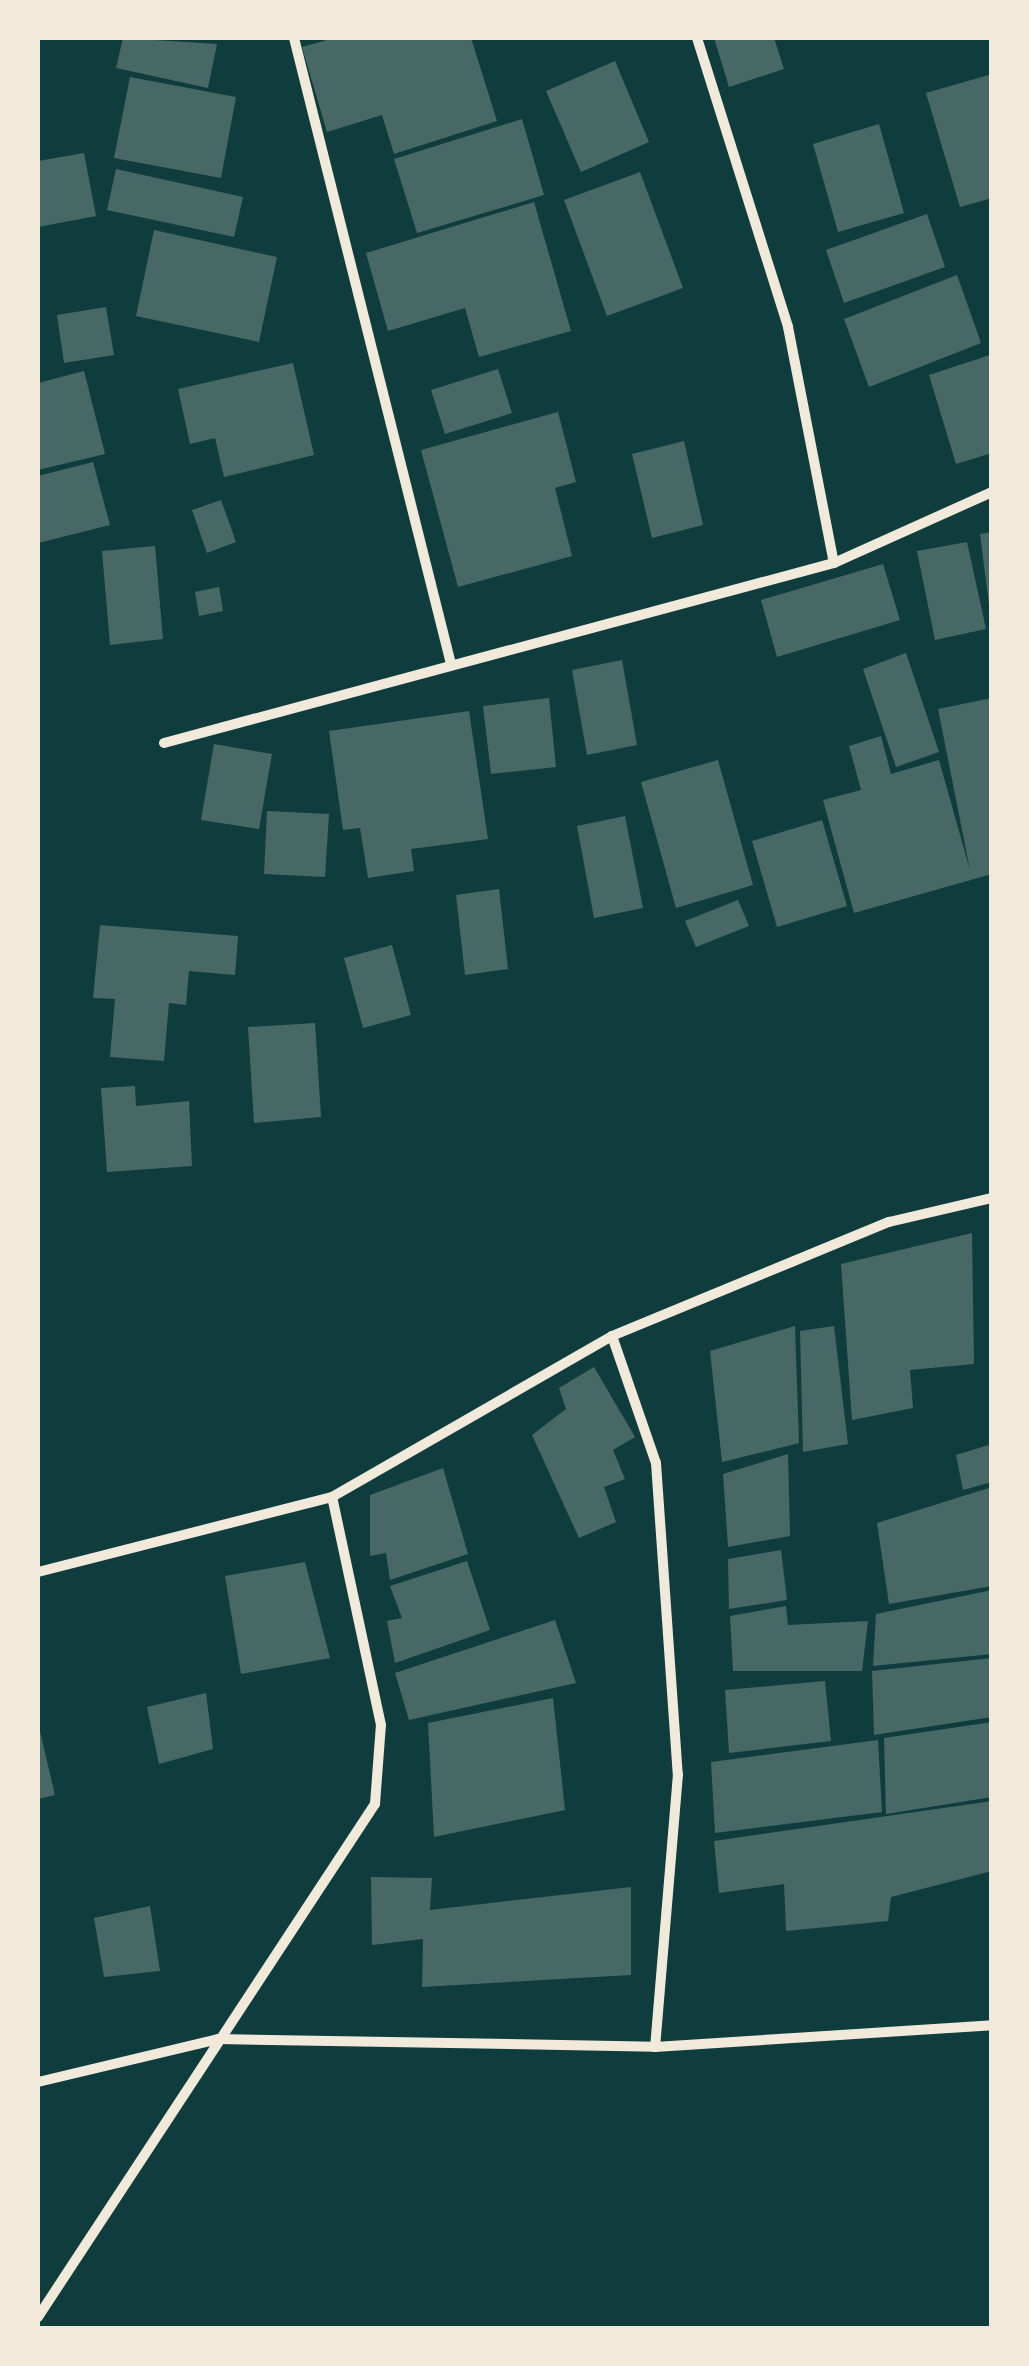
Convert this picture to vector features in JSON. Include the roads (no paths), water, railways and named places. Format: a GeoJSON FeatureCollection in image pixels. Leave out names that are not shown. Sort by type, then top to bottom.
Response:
{"type":"FeatureCollection","features":[{"type":"Feature","properties":{"kind":"street"},"geometry":{"type":"LineString","coordinates":[[294,38],[451,664]]}},
{"type":"Feature","properties":{"kind":"street"},"geometry":{"type":"LineString","coordinates":[[697,38],[788,327],[834,562]]}},
{"type":"Feature","properties":{"kind":"street"},"geometry":{"type":"LineString","coordinates":[[164,743],[834,562],[992,492]]}},
{"type":"Feature","properties":{"kind":"street"},"geometry":{"type":"LineString","coordinates":[[38,1572],[332,1497],[612,1336],[890,1222],[992,1198]]}},
{"type":"Feature","properties":{"kind":"street"},"geometry":{"type":"LineString","coordinates":[[612,1336],[656,1463],[678,1774],[654,2046]]}},
{"type":"Feature","properties":{"kind":"street"},"geometry":{"type":"LineString","coordinates":[[38,2317],[374,1804],[381,1724],[332,1497]]}},
{"type":"Feature","properties":{"kind":"street"},"geometry":{"type":"LineString","coordinates":[[38,2082],[218,2039],[654,2046],[992,2025]]}}]}
